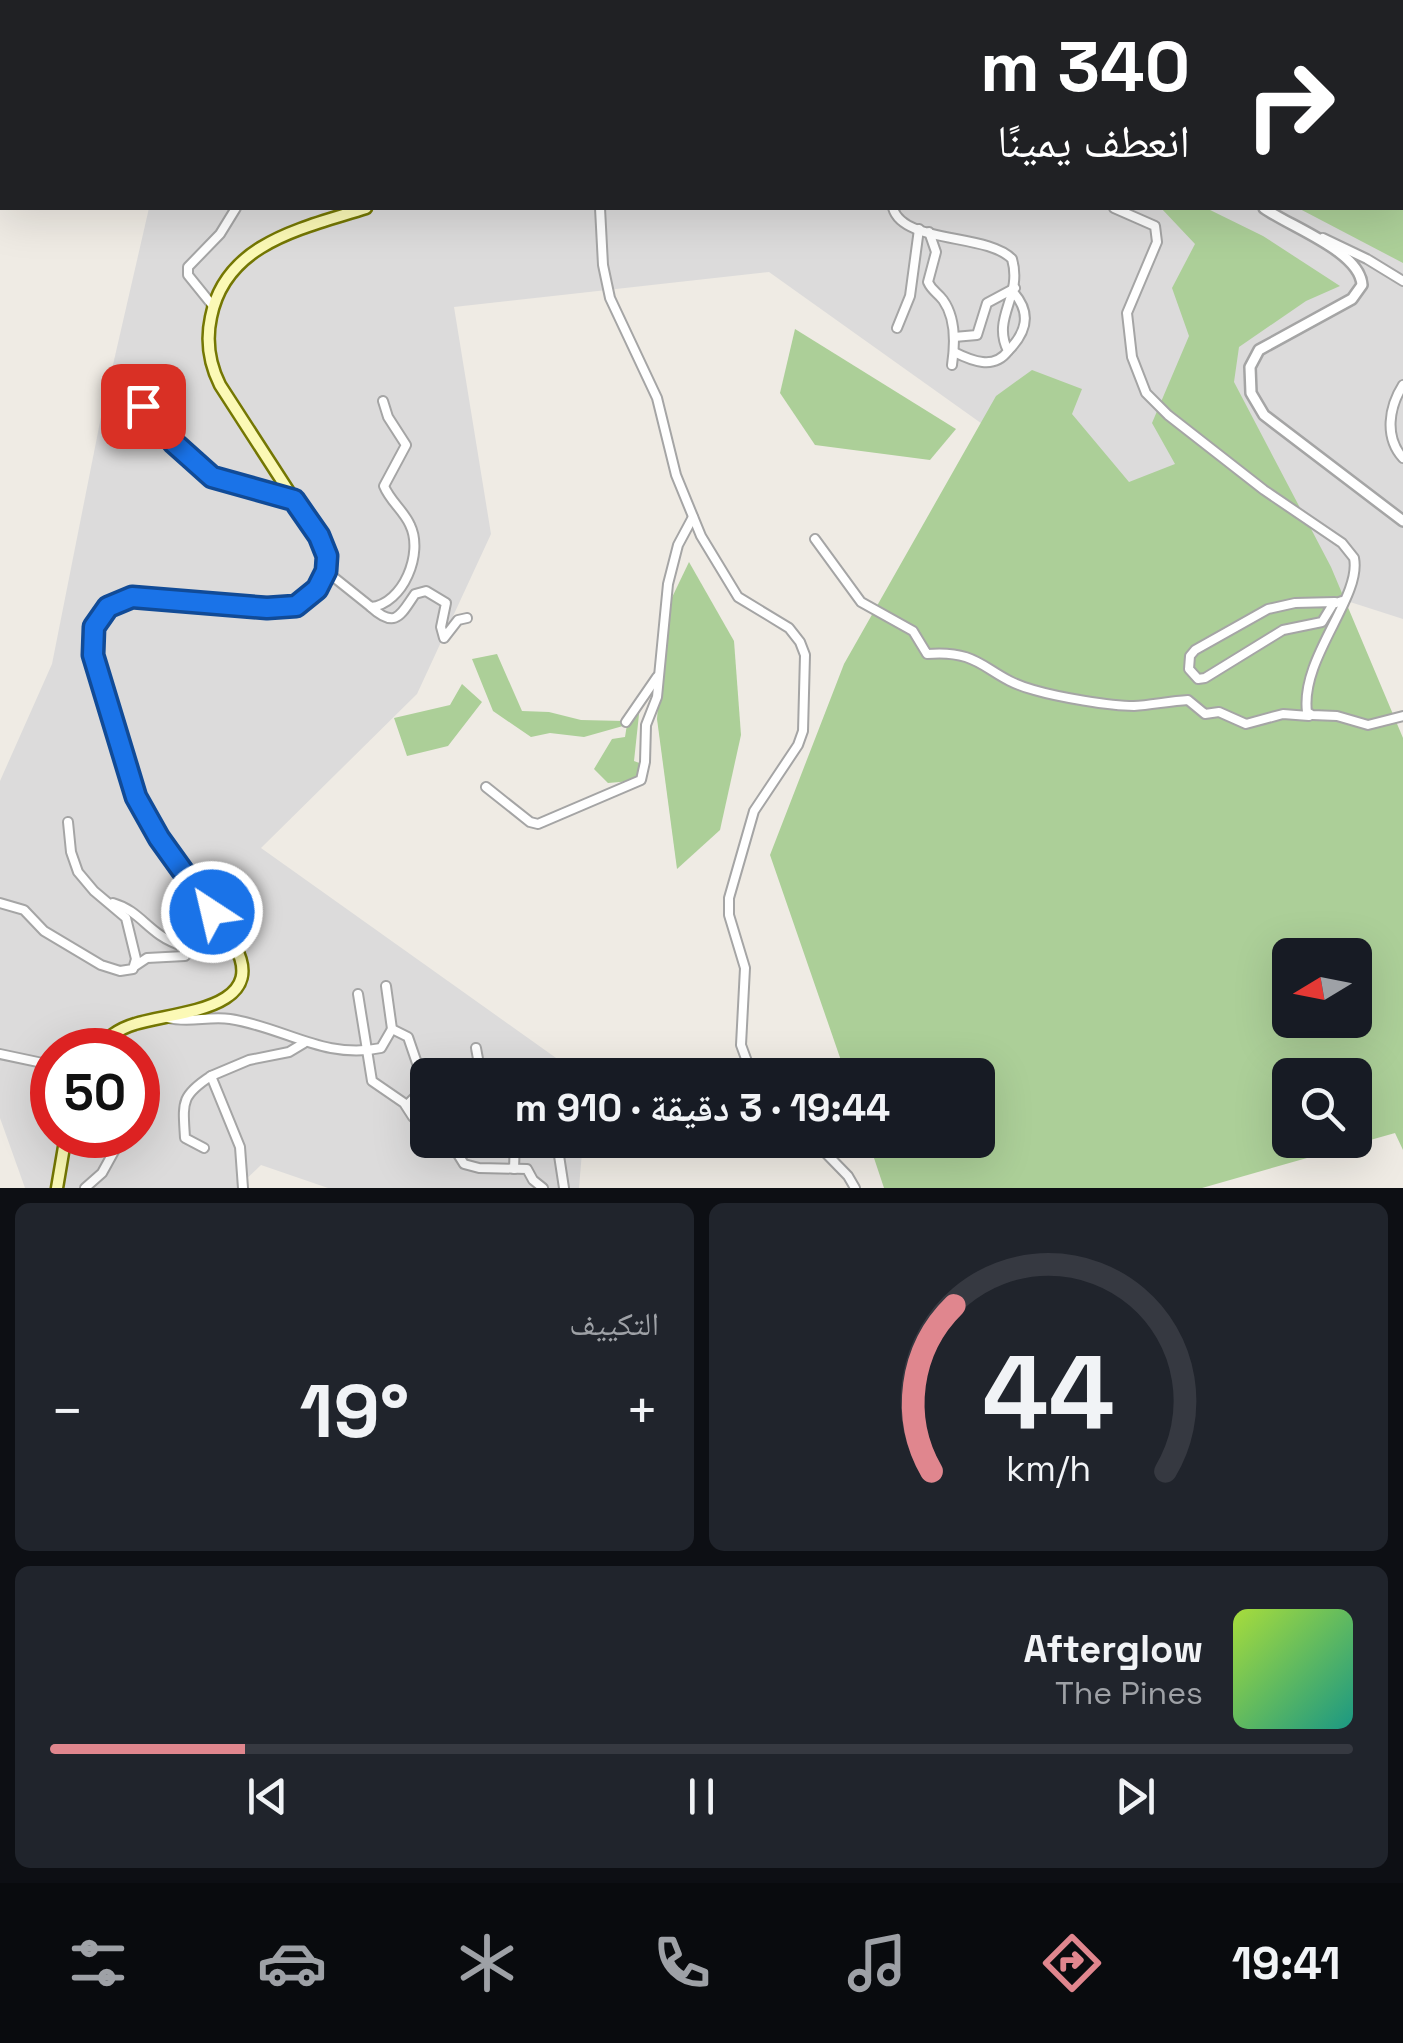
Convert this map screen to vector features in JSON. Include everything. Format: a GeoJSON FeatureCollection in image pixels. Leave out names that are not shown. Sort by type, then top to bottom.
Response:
{"type":"FeatureCollection","features":[{"type":"Feature","properties":{"kind":"main road"},"geometry":{"type":"LineString","coordinates":[[124,1028],[225,1000],[239,981],[241,960],[136,797],[93,655],[94,627],[108,607],[132,597],[288,608],[312,596],[326,571],[324,546],[215,375],[208,342],[213,306],[227,277],[250,253],[266,243],[360,210]]}},
{"type":"Feature","properties":{"kind":"main road"},"geometry":{"type":"LineString","coordinates":[[57,1188],[62,1158]]}},
{"type":"Feature","properties":{"kind":"street"},"geometry":{"type":"LineString","coordinates":[[213,306],[188,275],[188,268],[224,230],[235,210]]}},
{"type":"Feature","properties":{"kind":"street"},"geometry":{"type":"LineString","coordinates":[[600,210],[602,254],[610,298],[657,398],[676,475],[693,517],[712,557],[738,597],[788,628],[800,642],[806,663],[803,731],[754,812],[730,898],[730,916],[745,968],[742,1044],[747,1058]]}},
{"type":"Feature","properties":{"kind":"street"},"geometry":{"type":"LineString","coordinates":[[893,210],[897,218],[924,230],[1005,252],[1014,264],[1014,291],[1002,326],[1008,351]]}},
{"type":"Feature","properties":{"kind":"street"},"geometry":{"type":"LineString","coordinates":[[1119,210],[1155,226],[1158,232],[1127,313],[1132,358],[1150,398],[1264,490],[1347,547],[1356,566],[1313,668],[1306,706],[1314,716]]}},
{"type":"Feature","properties":{"kind":"street"},"geometry":{"type":"LineString","coordinates":[[1270,210],[1403,281]]}},
{"type":"Feature","properties":{"kind":"street"},"geometry":{"type":"LineString","coordinates":[[1270,210],[1347,258],[1360,274],[1362,285],[1352,299],[1258,350],[1249,381],[1255,404],[1278,427],[1403,521]]}},
{"type":"Feature","properties":{"kind":"street"},"geometry":{"type":"LineString","coordinates":[[896,328],[910,296],[924,230]]}},
{"type":"Feature","properties":{"kind":"street"},"geometry":{"type":"LineString","coordinates":[[924,230],[936,252],[928,282],[946,306],[954,337],[952,365]]}},
{"type":"Feature","properties":{"kind":"street"},"geometry":{"type":"LineString","coordinates":[[954,337],[977,335],[988,303],[1014,291]]}},
{"type":"Feature","properties":{"kind":"street"},"geometry":{"type":"LineString","coordinates":[[954,352],[989,363],[1002,359],[1023,334],[1026,320],[1014,291]]}},
{"type":"Feature","properties":{"kind":"street"},"geometry":{"type":"LineString","coordinates":[[1403,385],[1394,399],[1390,418],[1395,447],[1403,458]]}},
{"type":"Feature","properties":{"kind":"street"},"geometry":{"type":"LineString","coordinates":[[370,608],[382,606],[394,596],[407,576],[414,551],[409,522],[384,486],[406,445],[383,401]]}},
{"type":"Feature","properties":{"kind":"street"},"geometry":{"type":"LineString","coordinates":[[143,406],[174,443],[212,477],[294,500]]}},
{"type":"Feature","properties":{"kind":"street"},"geometry":{"type":"LineString","coordinates":[[486,787],[530,822],[538,824],[641,780],[646,762],[644,735],[657,697],[668,584],[678,545],[693,517]]}},
{"type":"Feature","properties":{"kind":"street"},"geometry":{"type":"LineString","coordinates":[[814,539],[861,602],[913,630],[927,654],[962,653],[978,658],[988,671],[1032,690],[1134,706],[1188,700],[1205,714],[1218,712],[1246,724],[1283,714],[1338,716],[1368,725],[1403,716]]}},
{"type":"Feature","properties":{"kind":"street"},"geometry":{"type":"LineString","coordinates":[[326,571],[383,617],[394,618],[405,612],[416,594],[426,591],[446,603],[440,627],[442,637],[446,638],[458,620],[467,618]]}},
{"type":"Feature","properties":{"kind":"street"},"geometry":{"type":"LineString","coordinates":[[1339,602],[1322,622],[1283,630],[1205,678],[1198,679],[1189,669],[1195,650],[1268,608],[1339,602]]}},
{"type":"Feature","properties":{"kind":"street"},"geometry":{"type":"LineString","coordinates":[[626,722],[657,676]]}},
{"type":"Feature","properties":{"kind":"street"},"geometry":{"type":"LineString","coordinates":[[68,822],[75,866],[85,882],[124,915],[135,966]]}},
{"type":"Feature","properties":{"kind":"street"},"geometry":{"type":"LineString","coordinates":[[105,901],[130,908],[160,935],[177,944],[214,954]]}},
{"type":"Feature","properties":{"kind":"street"},"geometry":{"type":"LineString","coordinates":[[0,902],[24,910],[44,931],[101,965],[124,972],[147,958],[185,956]]}},
{"type":"Feature","properties":{"kind":"street"},"geometry":{"type":"LineString","coordinates":[[164,1017],[186,1021],[228,1019],[327,1048],[381,1049],[392,1028],[386,986]]}},
{"type":"Feature","properties":{"kind":"street"},"geometry":{"type":"LineString","coordinates":[[358,994],[374,1084],[410,1111]]}},
{"type":"Feature","properties":{"kind":"street"},"geometry":{"type":"LineString","coordinates":[[392,1028],[408,1037],[418,1063],[420,1087],[407,1105]]}},
{"type":"Feature","properties":{"kind":"street"},"geometry":{"type":"LineString","coordinates":[[204,1148],[185,1138],[183,1105],[190,1090],[249,1060],[289,1052],[304,1043]]}},
{"type":"Feature","properties":{"kind":"street"},"geometry":{"type":"LineString","coordinates":[[476,1048],[478,1058]]}},
{"type":"Feature","properties":{"kind":"street"},"geometry":{"type":"LineString","coordinates":[[0,1054],[30,1060]]}},
{"type":"Feature","properties":{"kind":"street"},"geometry":{"type":"LineString","coordinates":[[211,1076],[240,1147],[243,1188]]}},
{"type":"Feature","properties":{"kind":"street"},"geometry":{"type":"LineString","coordinates":[[86,1188],[102,1173],[110,1158]]}},
{"type":"Feature","properties":{"kind":"street"},"geometry":{"type":"LineString","coordinates":[[460,1158],[464,1164],[479,1168],[529,1170],[543,1188]]}},
{"type":"Feature","properties":{"kind":"street"},"geometry":{"type":"LineString","coordinates":[[514,1158],[514,1169]]}},
{"type":"Feature","properties":{"kind":"street"},"geometry":{"type":"LineString","coordinates":[[559,1158],[564,1188]]}},
{"type":"Feature","properties":{"kind":"street"},"geometry":{"type":"LineString","coordinates":[[830,1158],[855,1188]]}},
{"type":"Feature","properties":{"kind":"shaded area"},"geometry":{"type":"Polygon","coordinates":[[[149,210],[1403,210],[1403,619],[1135,533],[769,272],[454,307],[491,534],[417,694],[261,848],[556,1058],[410,1058],[410,1158],[582,1158],[579,1188],[328,1188],[261,1165],[237,1188],[25,1188],[0,1118],[0,781],[52,664],[101,417],[149,210]]]}},
{"type":"Feature","properties":{"kind":"green space"},"geometry":{"type":"Polygon","coordinates":[[[1163,210],[1210,210],[1263,236],[1340,286],[1306,301],[1239,347],[1234,382],[1331,567],[1403,738],[1403,1150],[1395,1133],[1372,1140],[1372,1058],[1272,1058],[1272,1158],[1307,1158],[1202,1188],[884,1188],[874,1158],[995,1158],[995,1058],[840,1058],[770,855],[844,664],[996,396],[1032,370],[1082,389],[1072,414],[1129,482],[1175,464],[1152,423],[1189,336],[1172,288],[1195,244],[1163,210]]]}},
{"type":"Feature","properties":{"kind":"green space"},"geometry":{"type":"Polygon","coordinates":[[[1302,210],[1403,210],[1403,263],[1302,210]]]}},
{"type":"Feature","properties":{"kind":"green space"},"geometry":{"type":"Polygon","coordinates":[[[795,329],[956,429],[930,460],[815,445],[780,393],[795,329]]]}},
{"type":"Feature","properties":{"kind":"green space"},"geometry":{"type":"Polygon","coordinates":[[[689,562],[734,641],[741,735],[720,830],[677,869],[657,719],[665,612],[689,562]]]}},
{"type":"Feature","properties":{"kind":"green space"},"geometry":{"type":"Polygon","coordinates":[[[497,654],[522,711],[549,712],[581,720],[624,721],[623,726],[584,737],[550,733],[531,737],[493,711],[472,659],[497,654]]]}},
{"type":"Feature","properties":{"kind":"green space"},"geometry":{"type":"Polygon","coordinates":[[[462,684],[482,702],[448,746],[407,756],[394,718],[450,705],[462,684]]]}},
{"type":"Feature","properties":{"kind":"green space"},"geometry":{"type":"Polygon","coordinates":[[[640,705],[634,761],[642,764],[643,780],[608,783],[594,769],[612,739],[625,737],[629,712],[640,705]]]}},
{"type":"Feature","properties":{"kind":"route"},"geometry":{"type":"LineString","coordinates":[[143,406],[174,443],[212,477],[294,500],[319,536],[327,556],[326,571],[317,589],[296,606],[267,608],[132,597],[108,607],[94,627],[93,655],[136,797],[159,838],[212,912]]}}]}
